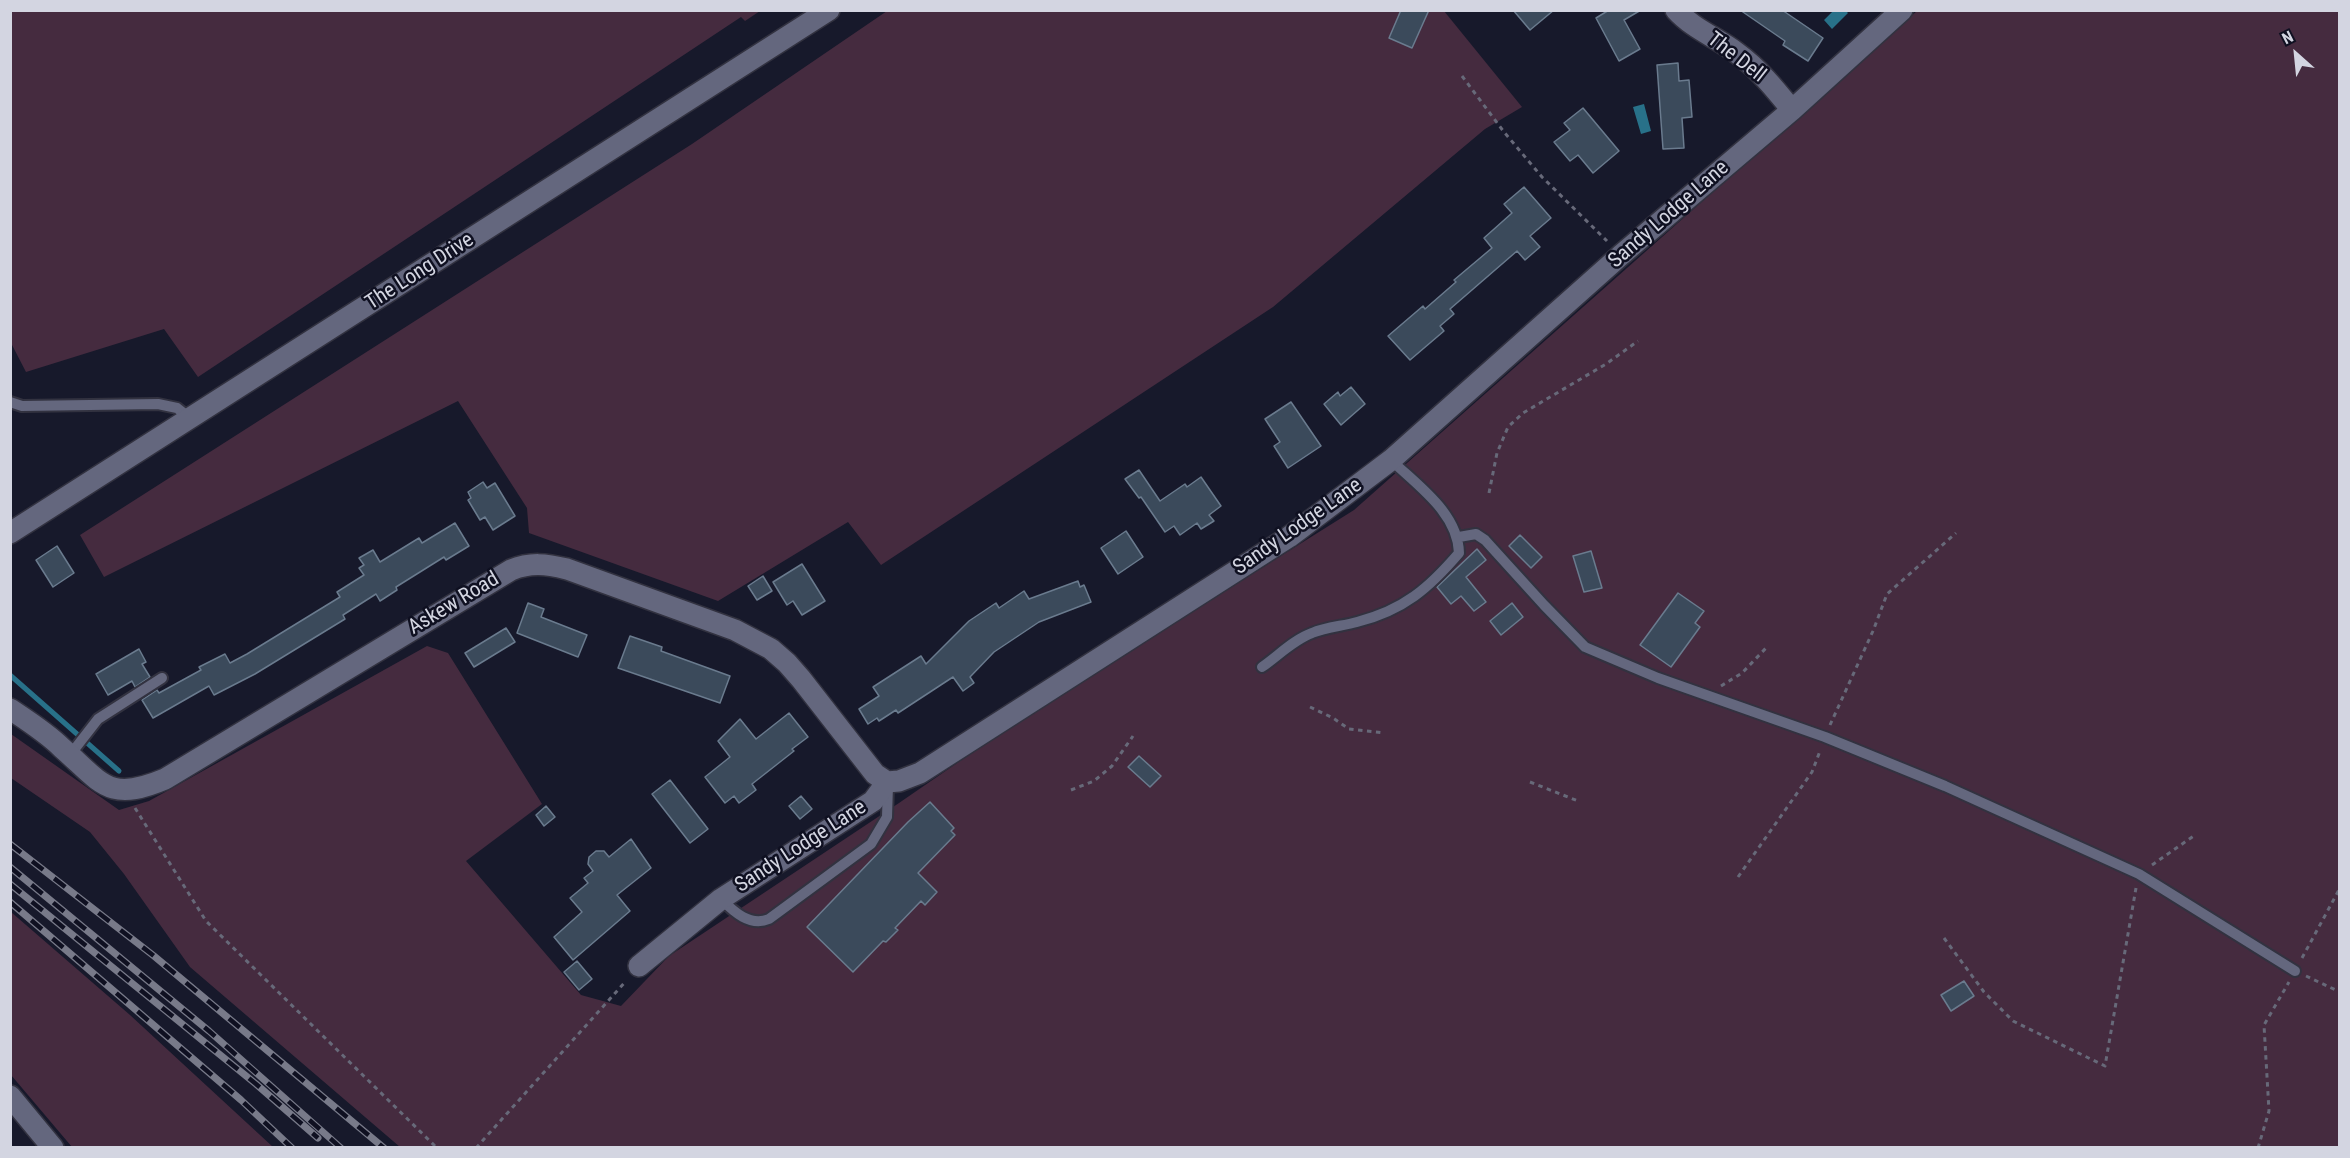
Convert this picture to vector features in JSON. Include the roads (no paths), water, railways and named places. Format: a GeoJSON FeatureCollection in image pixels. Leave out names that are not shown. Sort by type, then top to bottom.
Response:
{"type":"FeatureCollection","features":[{"type":"Feature","properties":{"kind":"street","name":"The Long Drive"},"geometry":{"type":"LineString","coordinates":[[10,533],[829,10]]}},
{"type":"Feature","properties":{"kind":"street","name":"The Dell"},"geometry":{"type":"LineString","coordinates":[[1676,10],[1695,26],[1736,51],[1761,72],[1792,110]]}},
{"type":"Feature","properties":{"kind":"street","name":"Sandy Lodge Lane"},"geometry":{"type":"LineString","coordinates":[[633,973],[721,899],[873,801],[887,782],[899,782],[920,773],[1289,537],[1391,460],[1621,255],[1792,110],[1902,10]]}},
{"type":"Feature","properties":{"kind":"street","name":"Askew Road"},"geometry":{"type":"LineString","coordinates":[[70,755],[107,787],[134,790],[165,779],[494,580],[524,565],[536,563],[567,569],[752,637],[787,663],[875,774],[887,782]]}},
{"type":"Feature","properties":{"kind":"street"},"geometry":{"type":"LineString","coordinates":[[10,709],[70,755]]}},
{"type":"Feature","properties":{"kind":"street"},"geometry":{"type":"LineString","coordinates":[[10,1096],[52,1148]]}},
{"type":"Feature","properties":{"kind":"lane"},"geometry":{"type":"LineString","coordinates":[[10,402],[22,406],[158,404],[177,408],[191,419]]}},
{"type":"Feature","properties":{"kind":"lane"},"geometry":{"type":"LineString","coordinates":[[1262,667],[1296,640],[1313,632],[1358,622],[1393,610],[1407,602],[1429,587],[1459,553],[1459,537],[1446,514],[1391,460]]}},
{"type":"Feature","properties":{"kind":"lane"},"geometry":{"type":"LineString","coordinates":[[1459,537],[1476,534],[1485,540],[1585,647],[1699,692],[1825,737],[1945,786],[2139,874],[2295,971]]}},
{"type":"Feature","properties":{"kind":"lane"},"geometry":{"type":"LineString","coordinates":[[70,755],[98,719],[162,678]]}},
{"type":"Feature","properties":{"kind":"lane"},"geometry":{"type":"LineString","coordinates":[[721,899],[735,913],[753,921],[761,922],[769,919],[871,844],[887,817],[887,782]]}},
{"type":"Feature","properties":{"kind":"water"},"geometry":{"type":"Polygon","coordinates":[[[1833,11],[1848,13],[1832,29],[1824,20],[1833,11]]]}},
{"type":"Feature","properties":{"kind":"water"},"geometry":{"type":"Polygon","coordinates":[[[1644,104],[1651,131],[1641,134],[1633,107],[1644,104]]]}},
{"type":"Feature","properties":{"kind":"waterway"},"geometry":{"type":"LineString","coordinates":[[10,675],[119,771]]}},
{"type":"Feature","properties":{"kind":"railway"},"geometry":{"type":"LineString","coordinates":[[10,844],[154,956],[384,1148]]}},
{"type":"Feature","properties":{"kind":"railway"},"geometry":{"type":"LineString","coordinates":[[10,867],[209,1031],[341,1148]]}},
{"type":"Feature","properties":{"kind":"railway"},"geometry":{"type":"LineString","coordinates":[[10,884],[256,1084],[318,1138]]}},
{"type":"Feature","properties":{"kind":"railway"},"geometry":{"type":"LineString","coordinates":[[10,902],[241,1100],[292,1148]]}}]}
